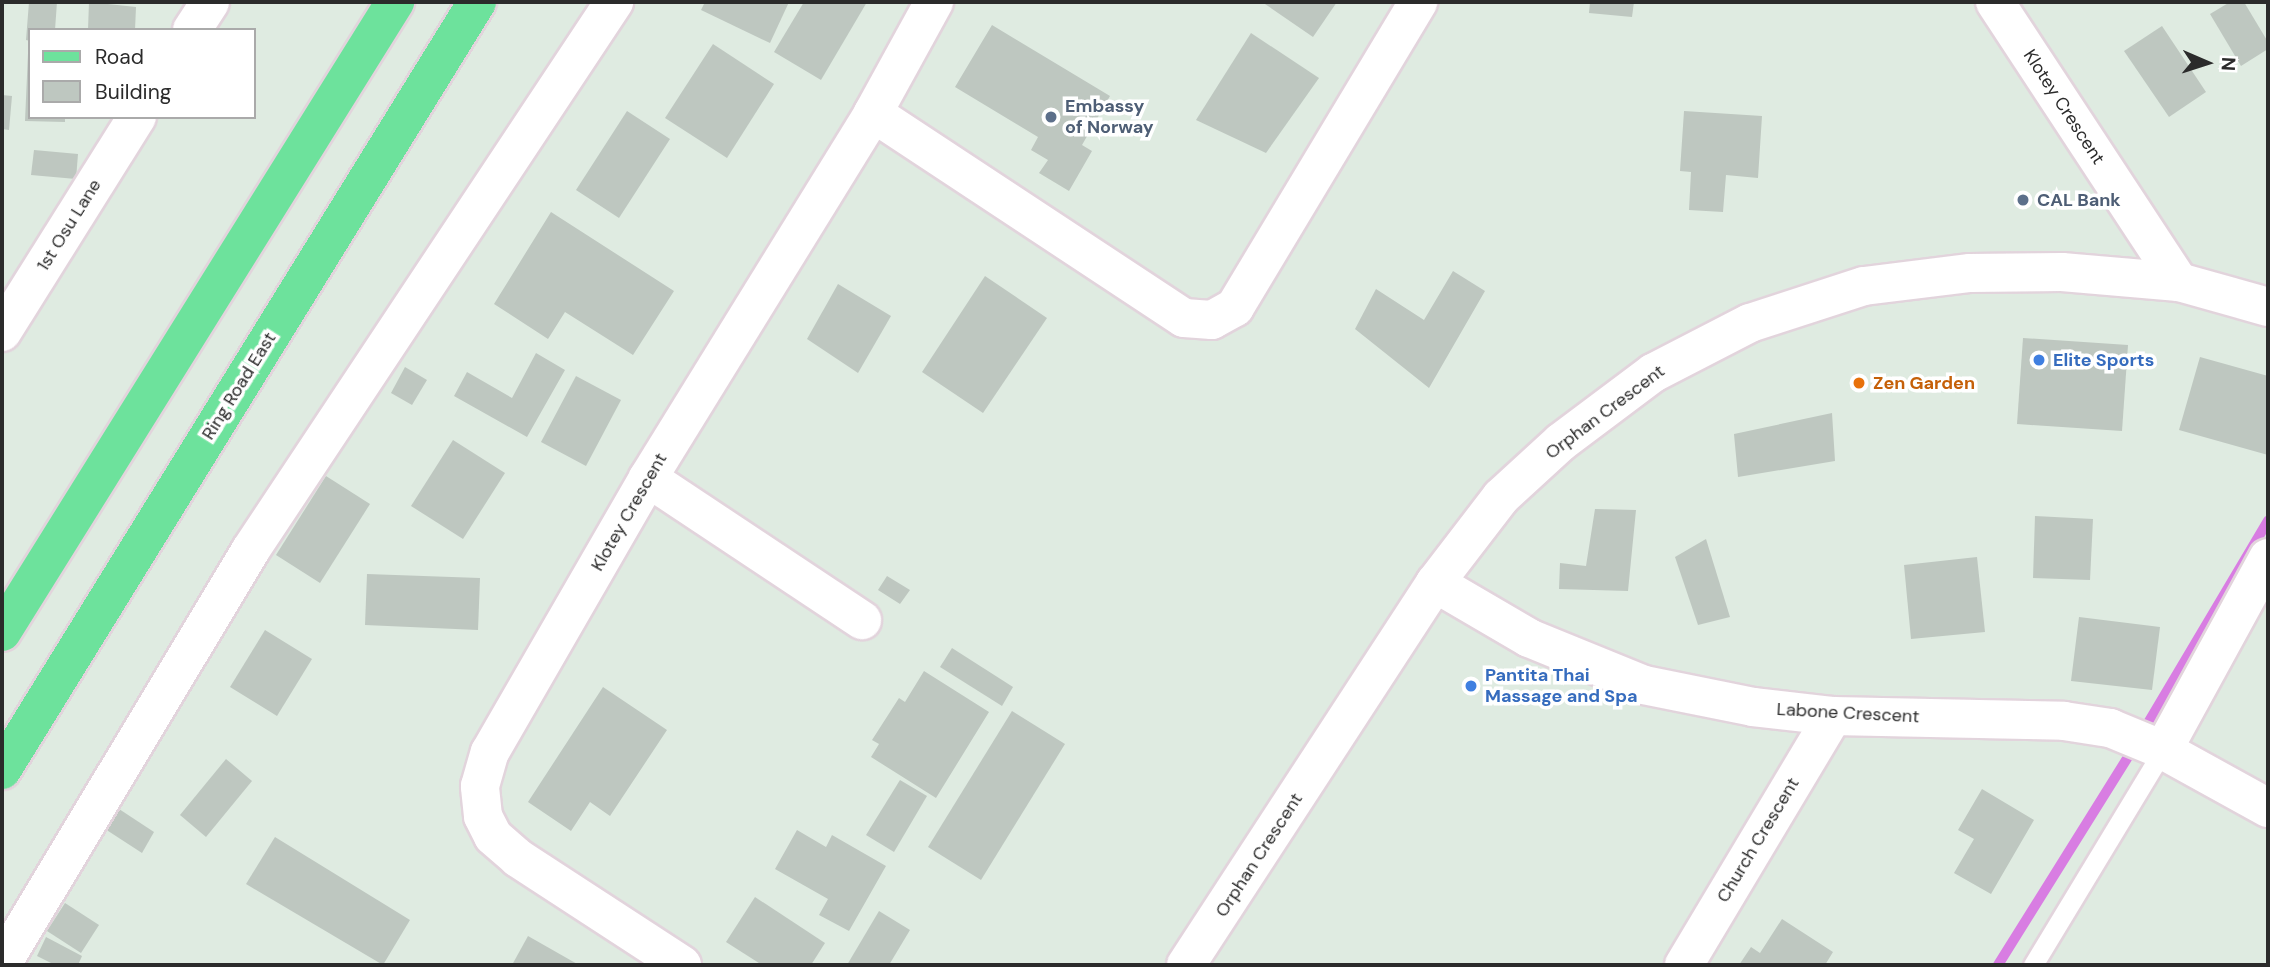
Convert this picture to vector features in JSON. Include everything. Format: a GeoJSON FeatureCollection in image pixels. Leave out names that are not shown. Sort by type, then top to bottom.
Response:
{"type":"FeatureCollection","features":[{"type":"Feature","properties":{"kind":"main road"},"geometry":{"type":"LineString","coordinates":[[2,632],[394,2]]}},
{"type":"Feature","properties":{"kind":"main road","name":"Ring Road East"},"geometry":{"type":"LineString","coordinates":[[2,770],[477,2]]}},
{"type":"Feature","properties":{"kind":"street"},"geometry":{"type":"LineString","coordinates":[[193,28],[210,2]]}},
{"type":"Feature","properties":{"kind":"street"},"geometry":{"type":"LineString","coordinates":[[2,964],[250,551],[614,2]]}},
{"type":"Feature","properties":{"kind":"street","name":"Klotey Crescent"},"geometry":{"type":"LineString","coordinates":[[682,965],[501,844],[483,816],[480,786],[490,752],[649,478],[873,113],[934,2]]}},
{"type":"Feature","properties":{"kind":"street"},"geometry":{"type":"LineString","coordinates":[[873,113],[1184,318],[1212,320],[1236,307],[1418,2]]}},
{"type":"Feature","properties":{"kind":"street","name":"Klotey Crescent"},"geometry":{"type":"LineString","coordinates":[[1995,2],[2179,282]]}},
{"type":"Feature","properties":{"kind":"street","name":"1st Osu Lane"},"geometry":{"type":"LineString","coordinates":[[2,332],[136,119]]}},
{"type":"Feature","properties":{"kind":"street","name":"Orphan Crescent"},"geometry":{"type":"LineString","coordinates":[[1186,965],[1435,583],[1501,497],[1561,442],[1653,373],[1750,323],[1864,286],[1970,273],[2062,272],[2179,282],[2268,307]]}},
{"type":"Feature","properties":{"kind":"street"},"geometry":{"type":"LineString","coordinates":[[649,478],[862,620]]}},
{"type":"Feature","properties":{"kind":"street"},"geometry":{"type":"LineString","coordinates":[[2163,750],[2268,558]]}},
{"type":"Feature","properties":{"kind":"street","name":"Labone Crescent"},"geometry":{"type":"LineString","coordinates":[[1435,583],[1529,638],[1644,685],[1753,707],[1833,716],[2064,722],[2110,728],[2163,750],[2268,808]]}},
{"type":"Feature","properties":{"kind":"street","name":"Church Crescent"},"geometry":{"type":"LineString","coordinates":[[1684,965],[1833,716]]}},
{"type":"Feature","properties":{"kind":"lane"},"geometry":{"type":"LineString","coordinates":[[2033,965],[2163,750]]}},
{"type":"Feature","properties":{"kind":"building"},"geometry":{"type":"Polygon","coordinates":[[[29,2],[57,2],[55,28],[28,28],[26,40],[29,2]]]}},
{"type":"Feature","properties":{"kind":"building"},"geometry":{"type":"Polygon","coordinates":[[[89,2],[136,7],[135,28],[88,28],[89,2]]]}},
{"type":"Feature","properties":{"kind":"building"},"geometry":{"type":"Polygon","coordinates":[[[705,2],[789,2],[770,43],[701,10],[705,2]]]}},
{"type":"Feature","properties":{"kind":"building"},"geometry":{"type":"Polygon","coordinates":[[[804,2],[867,2],[821,80],[774,52],[804,2]]]}},
{"type":"Feature","properties":{"kind":"building"},"geometry":{"type":"Polygon","coordinates":[[[1262,2],[1337,2],[1313,37],[1262,2]]]}},
{"type":"Feature","properties":{"kind":"building"},"geometry":{"type":"Polygon","coordinates":[[[1590,2],[1634,2],[1632,17],[1589,13],[1590,2]]]}},
{"type":"Feature","properties":{"kind":"building"},"geometry":{"type":"Polygon","coordinates":[[[2230,2],[2244,2],[2268,42],[2268,49],[2241,66],[2210,14],[2230,2]]]}},
{"type":"Feature","properties":{"kind":"building","name":"Embassy of Norway"},"geometry":{"type":"Polygon","coordinates":[[[992,25],[1110,96],[1082,145],[1092,151],[1069,191],[1039,173],[1048,160],[1031,150],[1038,137],[955,87],[992,25]]]}},
{"type":"Feature","properties":{"kind":"building"},"geometry":{"type":"Polygon","coordinates":[[[2162,26],[2206,92],[2169,117],[2124,51],[2162,26]]]}},
{"type":"Feature","properties":{"kind":"building"},"geometry":{"type":"Polygon","coordinates":[[[1251,33],[1319,78],[1266,153],[1196,120],[1251,33]]]}},
{"type":"Feature","properties":{"kind":"building"},"geometry":{"type":"Polygon","coordinates":[[[713,44],[774,84],[727,158],[665,118],[713,44]]]}},
{"type":"Feature","properties":{"kind":"building"},"geometry":{"type":"Polygon","coordinates":[[[28,53],[28,119],[65,119],[65,122],[25,121],[28,53]]]}},
{"type":"Feature","properties":{"kind":"building"},"geometry":{"type":"Polygon","coordinates":[[[2,95],[12,96],[9,130],[2,129],[2,95]]]}},
{"type":"Feature","properties":{"kind":"building"},"geometry":{"type":"Polygon","coordinates":[[[627,111],[670,139],[619,218],[576,190],[627,111]]]}},
{"type":"Feature","properties":{"kind":"building"},"geometry":{"type":"Polygon","coordinates":[[[1684,111],[1762,116],[1758,178],[1726,175],[1723,212],[1689,210],[1691,172],[1680,171],[1684,111]]]}},
{"type":"Feature","properties":{"kind":"building"},"geometry":{"type":"Polygon","coordinates":[[[34,150],[78,154],[76,179],[31,175],[34,150]]]}},
{"type":"Feature","properties":{"kind":"building"},"geometry":{"type":"Polygon","coordinates":[[[551,212],[674,291],[633,355],[565,312],[548,339],[494,304],[551,212]]]}},
{"type":"Feature","properties":{"kind":"building"},"geometry":{"type":"Polygon","coordinates":[[[1453,271],[1485,291],[1429,388],[1355,329],[1376,289],[1424,320],[1453,271]]]}},
{"type":"Feature","properties":{"kind":"building"},"geometry":{"type":"Polygon","coordinates":[[[985,276],[1047,318],[983,413],[922,372],[985,276]]]}},
{"type":"Feature","properties":{"kind":"building"},"geometry":{"type":"Polygon","coordinates":[[[838,284],[891,316],[858,373],[807,339],[838,284]]]}},
{"type":"Feature","properties":{"kind":"building"},"geometry":{"type":"Polygon","coordinates":[[[2023,338],[2128,345],[2122,431],[2017,424],[2023,338]]]}},
{"type":"Feature","properties":{"kind":"building"},"geometry":{"type":"Polygon","coordinates":[[[536,353],[565,370],[527,437],[454,396],[467,372],[512,398],[536,353]]]}},
{"type":"Feature","properties":{"kind":"building"},"geometry":{"type":"Polygon","coordinates":[[[2200,357],[2268,376],[2268,455],[2179,430],[2200,357]]]}},
{"type":"Feature","properties":{"kind":"building"},"geometry":{"type":"Polygon","coordinates":[[[405,367],[427,380],[412,405],[391,393],[405,367]]]}},
{"type":"Feature","properties":{"kind":"building"},"geometry":{"type":"Polygon","coordinates":[[[576,376],[621,400],[586,466],[541,442],[576,376]]]}},
{"type":"Feature","properties":{"kind":"building"},"geometry":{"type":"Polygon","coordinates":[[[1832,413],[1835,461],[1738,477],[1734,434],[1832,413]]]}},
{"type":"Feature","properties":{"kind":"building"},"geometry":{"type":"Polygon","coordinates":[[[453,440],[505,473],[463,539],[411,506],[453,440]]]}},
{"type":"Feature","properties":{"kind":"building"},"geometry":{"type":"Polygon","coordinates":[[[326,476],[370,504],[320,583],[276,555],[326,476]]]}},
{"type":"Feature","properties":{"kind":"building"},"geometry":{"type":"Polygon","coordinates":[[[1595,509],[1636,510],[1628,591],[1559,589],[1560,563],[1586,566],[1595,509]]]}},
{"type":"Feature","properties":{"kind":"building"},"geometry":{"type":"Polygon","coordinates":[[[2035,516],[2093,519],[2090,580],[2033,578],[2035,516]]]}},
{"type":"Feature","properties":{"kind":"building"},"geometry":{"type":"Polygon","coordinates":[[[1706,539],[1730,617],[1698,625],[1675,557],[1706,539]]]}},
{"type":"Feature","properties":{"kind":"building"},"geometry":{"type":"Polygon","coordinates":[[[1977,557],[1985,632],[1911,639],[1904,565],[1977,557]]]}},
{"type":"Feature","properties":{"kind":"building"},"geometry":{"type":"Polygon","coordinates":[[[367,574],[480,578],[478,630],[365,625],[367,574]]]}},
{"type":"Feature","properties":{"kind":"building"},"geometry":{"type":"Polygon","coordinates":[[[887,576],[910,590],[900,604],[878,590],[887,576]]]}},
{"type":"Feature","properties":{"kind":"building"},"geometry":{"type":"Polygon","coordinates":[[[2079,617],[2160,627],[2152,690],[2071,681],[2079,617]]]}},
{"type":"Feature","properties":{"kind":"building"},"geometry":{"type":"Polygon","coordinates":[[[265,630],[312,659],[277,716],[230,687],[265,630]]]}},
{"type":"Feature","properties":{"kind":"building"},"geometry":{"type":"Polygon","coordinates":[[[952,648],[1013,687],[1002,706],[940,667],[952,648]]]}},
{"type":"Feature","properties":{"kind":"building"},"geometry":{"type":"Polygon","coordinates":[[[924,671],[989,712],[936,798],[871,757],[879,744],[872,740],[899,698],[905,702],[924,671]]]}},
{"type":"Feature","properties":{"kind":"building"},"geometry":{"type":"Polygon","coordinates":[[[603,687],[667,730],[610,816],[590,802],[571,831],[528,802],[603,687]]]}},
{"type":"Feature","properties":{"kind":"building"},"geometry":{"type":"Polygon","coordinates":[[[1012,711],[1065,744],[981,880],[928,847],[1012,711]]]}},
{"type":"Feature","properties":{"kind":"building"},"geometry":{"type":"Polygon","coordinates":[[[226,759],[252,781],[206,837],[180,815],[226,759]]]}},
{"type":"Feature","properties":{"kind":"building"},"geometry":{"type":"Polygon","coordinates":[[[900,780],[927,796],[894,852],[866,835],[900,780]]]}},
{"type":"Feature","properties":{"kind":"building"},"geometry":{"type":"Polygon","coordinates":[[[1982,789],[2034,820],[1991,894],[1954,873],[1974,839],[1958,830],[1982,789]]]}},
{"type":"Feature","properties":{"kind":"building"},"geometry":{"type":"Polygon","coordinates":[[[116,807],[154,832],[142,853],[102,827],[116,807]]]}},
{"type":"Feature","properties":{"kind":"building"},"geometry":{"type":"Polygon","coordinates":[[[797,830],[826,847],[832,835],[886,866],[849,931],[819,915],[828,899],[775,869],[797,830]]]}},
{"type":"Feature","properties":{"kind":"building"},"geometry":{"type":"Polygon","coordinates":[[[275,837],[410,920],[383,965],[246,884],[275,837]]]}},
{"type":"Feature","properties":{"kind":"building"},"geometry":{"type":"Polygon","coordinates":[[[755,897],[825,943],[811,965],[762,965],[726,942],[755,897]]]}},
{"type":"Feature","properties":{"kind":"building"},"geometry":{"type":"Polygon","coordinates":[[[65,903],[99,925],[81,953],[47,931],[65,903]]]}},
{"type":"Feature","properties":{"kind":"building"},"geometry":{"type":"Polygon","coordinates":[[[879,911],[910,930],[889,965],[847,965],[879,911]]]}},
{"type":"Feature","properties":{"kind":"building"},"geometry":{"type":"Polygon","coordinates":[[[1782,919],[1833,952],[1825,965],[1739,965],[1751,947],[1760,953],[1782,919]]]}},
{"type":"Feature","properties":{"kind":"building"},"geometry":{"type":"Polygon","coordinates":[[[528,936],[579,965],[512,965],[528,936]]]}},
{"type":"Feature","properties":{"kind":"building"},"geometry":{"type":"Polygon","coordinates":[[[46,937],[82,956],[78,965],[55,965],[37,956],[46,937]]]}},
{"type":"Feature","properties":{"kind":"waterway"},"geometry":{"type":"LineString","coordinates":[[2142,733],[2268,521]]}},
{"type":"Feature","properties":{"kind":"waterway"},"geometry":{"type":"LineString","coordinates":[[1998,965],[2135,746]]}},
{"type":"Feature","properties":{"kind":"place","name":"Embassy of Norway"},"geometry":{"type":"Point","coordinates":[1051,117]}},
{"type":"Feature","properties":{"kind":"place","name":"CAL Bank"},"geometry":{"type":"Point","coordinates":[2023,200]}},
{"type":"Feature","properties":{"kind":"place","name":"Elite Sports"},"geometry":{"type":"Point","coordinates":[2039,360]}},
{"type":"Feature","properties":{"kind":"place","name":"Zen Garden"},"geometry":{"type":"Point","coordinates":[1859,383]}},
{"type":"Feature","properties":{"kind":"place","name":"Pantita Thai Massage and Spa"},"geometry":{"type":"Point","coordinates":[1471,686]}}]}
